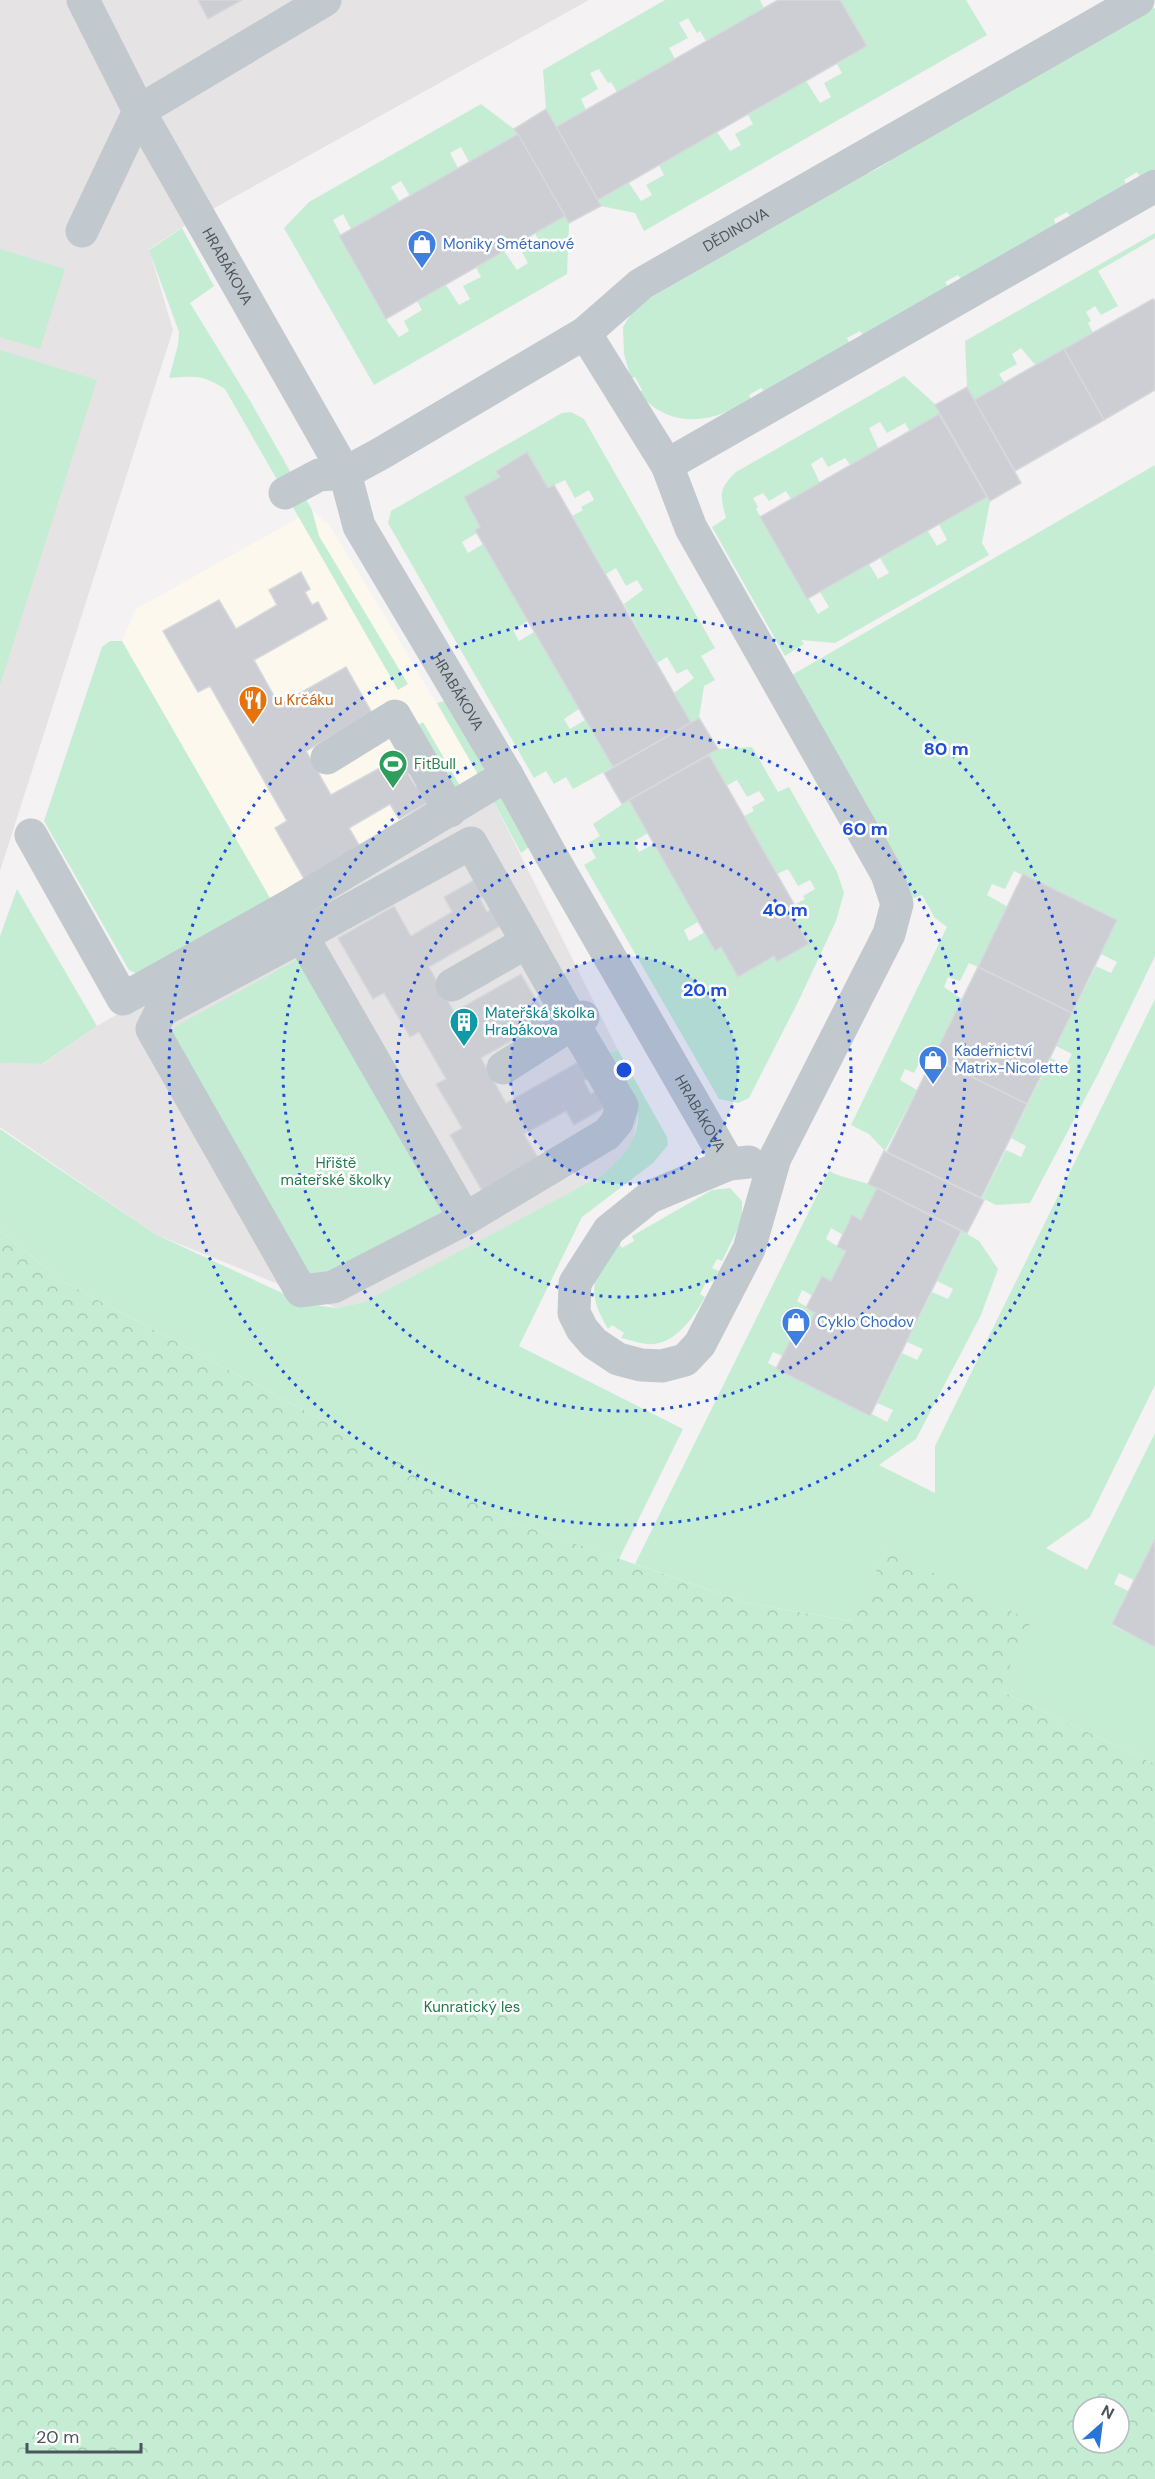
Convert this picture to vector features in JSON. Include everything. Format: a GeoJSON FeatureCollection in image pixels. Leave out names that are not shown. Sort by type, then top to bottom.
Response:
{"type":"FeatureCollection","features":[{"type":"Feature","properties":{"kind":"street","name":"HRABÁKOVA"},"geometry":{"type":"LineString","coordinates":[[83,0],[139,111],[345,473],[359,526],[507,775],[729,1164]]}},
{"type":"Feature","properties":{"kind":"street"},"geometry":{"type":"LineString","coordinates":[[81,231],[139,111],[325,0]]}},
{"type":"Feature","properties":{"kind":"street","name":"DĚDINOVA"},"geometry":{"type":"LineString","coordinates":[[345,473],[585,333],[641,284],[1138,0]]}},
{"type":"Feature","properties":{"kind":"street"},"geometry":{"type":"LineString","coordinates":[[667,465],[1155,186]]}},
{"type":"Feature","properties":{"kind":"street","name":"HRABÁKOVA"},"geometry":{"type":"LineString","coordinates":[[585,333],[667,465],[691,528],[887,874],[897,904],[889,934],[775,1158],[749,1249],[700,1344],[685,1360],[662,1366],[641,1365],[618,1359],[594,1342],[582,1329],[574,1313],[575,1283],[609,1230],[650,1197],[729,1164],[775,1158]]}},
{"type":"Feature","properties":{"kind":"street"},"geometry":{"type":"LineString","coordinates":[[285,494],[319,475],[345,473]]}},
{"type":"Feature","properties":{"kind":"street"},"geometry":{"type":"LineString","coordinates":[[327,758],[395,716],[450,811]]}},
{"type":"Feature","properties":{"kind":"street"},"geometry":{"type":"LineString","coordinates":[[31,835],[123,999],[291,905],[507,775]]}},
{"type":"Feature","properties":{"kind":"street"},"geometry":{"type":"LineString","coordinates":[[471,843],[527,942],[578,1020],[622,1106],[617,1122],[607,1134],[465,1219],[333,1287],[301,1291],[152,1029],[161,1011],[471,843]]}},
{"type":"Feature","properties":{"kind":"street"},"geometry":{"type":"LineString","coordinates":[[302,936],[465,1219]]}},
{"type":"Feature","properties":{"kind":"street"},"geometry":{"type":"LineString","coordinates":[[452,985],[527,942]]}},
{"type":"Feature","properties":{"kind":"street"},"geometry":{"type":"LineString","coordinates":[[503,1068],[578,1020]]}},
{"type":"Feature","properties":{"kind":"shaded area"},"geometry":{"type":"Polygon","coordinates":[[[0,0],[589,0],[200,216],[149,249],[173,330],[0,871],[0,0]]]}},
{"type":"Feature","properties":{"kind":"shaded area"},"geometry":{"type":"Polygon","coordinates":[[[312,510],[330,526],[493,800],[282,919],[122,641],[136,609],[312,510]]]}},
{"type":"Feature","properties":{"kind":"shaded area"},"geometry":{"type":"Polygon","coordinates":[[[493,800],[618,1050],[608,1054],[625,1092],[639,1111],[633,1139],[621,1160],[602,1176],[364,1302],[337,1308],[155,1234],[0,1127],[0,1063],[43,1064],[97,1026],[466,811],[493,800]]]}},
{"type":"Feature","properties":{"kind":"green space"},"geometry":{"type":"Polygon","coordinates":[[[665,0],[760,0],[764,8],[706,41],[700,31],[697,33],[688,18],[679,23],[688,38],[669,48],[675,59],[617,92],[599,69],[590,73],[598,89],[581,99],[586,110],[556,127],[546,109],[543,70],[665,0]]]}},
{"type":"Feature","properties":{"kind":"green space"},"geometry":{"type":"Polygon","coordinates":[[[840,0],[966,0],[987,35],[644,231],[635,213],[601,206],[598,200],[629,183],[641,201],[652,195],[646,185],[664,175],[659,165],[717,132],[730,151],[741,145],[735,134],[753,124],[748,115],[806,81],[820,103],[831,97],[824,83],[842,73],[837,64],[867,46],[840,0]]]}},
{"type":"Feature","properties":{"kind":"green space"},"geometry":{"type":"Polygon","coordinates":[[[1151,5],[1155,9],[1155,169],[1141,178],[1137,172],[1124,180],[1127,185],[1071,217],[1067,212],[1054,219],[1056,225],[962,280],[958,275],[945,282],[948,287],[863,336],[860,331],[847,338],[850,344],[765,392],[761,388],[749,395],[751,400],[729,411],[707,418],[683,419],[660,411],[638,393],[642,390],[635,377],[631,379],[624,354],[623,327],[636,306],[791,217],[789,212],[877,169],[890,161],[887,156],[1151,5]]]}},
{"type":"Feature","properties":{"kind":"green space"},"geometry":{"type":"Polygon","coordinates":[[[481,104],[518,134],[469,162],[461,147],[450,153],[458,168],[410,196],[401,181],[391,187],[400,202],[351,229],[343,214],[333,220],[341,235],[339,237],[386,319],[399,337],[409,331],[404,321],[422,310],[417,301],[446,285],[459,305],[470,299],[463,286],[481,277],[476,267],[504,251],[517,270],[528,263],[522,252],[540,243],[535,233],[565,216],[569,223],[567,274],[374,385],[284,228],[309,202],[481,104]]]}},
{"type":"Feature","properties":{"kind":"green space"},"geometry":{"type":"Polygon","coordinates":[[[182,228],[214,286],[190,303],[249,399],[312,510],[319,536],[408,684],[398,690],[225,389],[198,377],[169,378],[179,332],[149,250],[182,228]]]}},
{"type":"Feature","properties":{"kind":"green space"},"geometry":{"type":"Polygon","coordinates":[[[1155,233],[1155,238],[1098,271],[1118,306],[1101,315],[1095,306],[1086,312],[1091,321],[1088,323],[1093,333],[1036,366],[1021,348],[1012,354],[1017,364],[999,374],[1005,383],[975,401],[967,387],[965,341],[1155,233]]]}},
{"type":"Feature","properties":{"kind":"green space"},"geometry":{"type":"Polygon","coordinates":[[[0,249],[65,269],[40,349],[0,337],[0,249]]]}},
{"type":"Feature","properties":{"kind":"green space"},"geometry":{"type":"Polygon","coordinates":[[[0,350],[97,380],[0,685],[0,350]]]}},
{"type":"Feature","properties":{"kind":"green space"},"geometry":{"type":"Polygon","coordinates":[[[904,376],[936,405],[940,414],[910,432],[905,423],[887,433],[880,422],[869,428],[879,450],[851,466],[845,458],[828,467],[822,457],[811,464],[820,483],[791,499],[786,491],[769,501],[763,493],[753,498],[758,507],[756,509],[807,599],[818,614],[829,607],[820,592],[869,564],[878,579],[889,573],[880,558],[928,531],[937,546],[947,540],[939,524],[987,497],[990,502],[982,543],[989,555],[835,643],[801,640],[804,644],[785,656],[712,527],[726,518],[722,504],[723,488],[736,472],[904,376]]]}},
{"type":"Feature","properties":{"kind":"green space"},"geometry":{"type":"Polygon","coordinates":[[[571,412],[584,419],[715,648],[701,656],[715,680],[704,686],[699,718],[691,723],[674,693],[694,678],[687,669],[677,674],[667,657],[657,663],[624,604],[643,590],[637,580],[626,586],[616,568],[606,574],[572,516],[583,510],[581,507],[594,500],[589,490],[575,498],[565,480],[548,488],[527,452],[496,470],[500,477],[464,497],[480,527],[475,530],[477,533],[462,542],[468,553],[483,544],[528,621],[513,630],[519,641],[534,632],[579,709],[564,719],[570,729],[585,720],[613,767],[573,789],[566,777],[554,784],[546,771],[534,778],[388,523],[391,511],[562,413],[571,412]]]}},
{"type":"Feature","properties":{"kind":"green space"},"geometry":{"type":"Polygon","coordinates":[[[1155,465],[1155,956],[1098,1074],[1030,1203],[996,1205],[982,1198],[1006,1150],[1021,1157],[1026,1146],[1011,1138],[1051,1058],[1066,1065],[1072,1054],[1056,1046],[1096,966],[1111,973],[1117,962],[1101,954],[1117,920],[1014,871],[1005,889],[992,884],[987,895],[1008,907],[978,967],[969,963],[960,981],[948,977],[944,987],[962,999],[933,1059],[924,1054],[914,1073],[905,1069],[900,1080],[917,1090],[885,1151],[869,1134],[851,1125],[947,927],[935,918],[922,895],[897,904],[778,683],[1155,465]]]}},
{"type":"Feature","properties":{"kind":"green space"},"geometry":{"type":"Polygon","coordinates":[[[110,641],[122,641],[274,905],[140,975],[129,970],[44,821],[102,647],[110,641]]]}},
{"type":"Feature","properties":{"kind":"green space"},"geometry":{"type":"Polygon","coordinates":[[[445,701],[486,762],[480,778],[437,703],[445,701]]]}},
{"type":"Feature","properties":{"kind":"green space"},"geometry":{"type":"Polygon","coordinates":[[[423,722],[463,791],[457,794],[418,725],[423,722]]]}},
{"type":"Feature","properties":{"kind":"green space"},"geometry":{"type":"Polygon","coordinates":[[[752,747],[778,792],[789,787],[837,872],[844,893],[836,921],[799,1000],[749,1098],[738,1103],[719,1099],[584,865],[596,858],[588,843],[600,836],[593,824],[629,800],[648,833],[633,842],[639,852],[654,844],[698,922],[684,930],[689,941],[705,932],[715,950],[721,947],[738,976],[774,956],[777,962],[809,944],[788,908],[805,899],[803,896],[815,889],[810,880],[798,886],[788,869],[777,874],[744,816],[754,811],[752,807],[765,800],[759,791],[747,797],[737,780],[726,786],[709,755],[718,749],[752,747]]]}},
{"type":"Feature","properties":{"kind":"green space"},"geometry":{"type":"Polygon","coordinates":[[[501,798],[511,805],[533,844],[521,853],[493,800],[501,798]]]}},
{"type":"Feature","properties":{"kind":"green space"},"geometry":{"type":"Polygon","coordinates":[[[17,889],[97,1026],[42,1064],[0,1063],[0,936],[17,889]]]}},
{"type":"Feature","properties":{"kind":"green space","name":"Hřiště mateřské školky"},"geometry":{"type":"Polygon","coordinates":[[[302,957],[451,1216],[330,1280],[307,1280],[169,1036],[176,1026],[302,957]]]}},
{"type":"Feature","properties":{"kind":"green space"},"geometry":{"type":"Polygon","coordinates":[[[1155,999],[1155,1385],[1090,1517],[1046,1548],[1087,1570],[1155,1433],[1155,1541],[1136,1581],[1119,1573],[1114,1584],[1130,1592],[1113,1626],[1155,1646],[1155,1764],[999,1690],[887,1550],[852,1621],[748,1603],[635,1564],[829,1171],[877,1188],[862,1220],[852,1216],[843,1235],[831,1228],[826,1239],[846,1252],[832,1281],[822,1277],[813,1296],[802,1290],[797,1301],[816,1313],[801,1342],[783,1356],[773,1352],[768,1363],[778,1368],[777,1370],[870,1416],[872,1414],[887,1422],[893,1410],[877,1403],[902,1353],[917,1360],[923,1349],[907,1342],[932,1292],[948,1299],[953,1289],[937,1281],[962,1231],[979,1241],[998,1269],[981,1315],[916,1439],[879,1465],[935,1493],[935,1446],[1155,999]]]}},
{"type":"Feature","properties":{"kind":"green space"},"geometry":{"type":"Polygon","coordinates":[[[618,1050],[667,1137],[668,1145],[653,1163],[582,1217],[519,1346],[683,1429],[619,1559],[515,1523],[64,1282],[0,1231],[0,1129],[155,1234],[306,1304],[337,1308],[364,1302],[601,1176],[615,1163],[632,1141],[638,1123],[637,1108],[607,1054],[618,1050]]]}},
{"type":"Feature","properties":{"kind":"green space"},"geometry":{"type":"Polygon","coordinates":[[[730,1188],[742,1201],[742,1220],[722,1261],[717,1259],[712,1268],[719,1271],[712,1282],[707,1280],[700,1294],[705,1297],[696,1312],[678,1333],[663,1342],[654,1344],[621,1338],[624,1333],[612,1325],[608,1329],[596,1304],[595,1284],[603,1265],[619,1243],[622,1248],[634,1241],[632,1236],[712,1190],[730,1188]]]}},
{"type":"Feature","properties":{"kind":"green space","name":"Kunratický les"},"geometry":{"type":"Polygon","coordinates":[[[0,1231],[64,1282],[515,1523],[748,1603],[851,1621],[887,1550],[1031,1621],[999,1690],[1155,1764],[1155,2479],[0,2479],[0,1231]]]}},
{"type":"Feature","properties":{"kind":"building"},"geometry":{"type":"Polygon","coordinates":[[[198,0],[242,0],[208,19],[198,0]]]}},
{"type":"Feature","properties":{"kind":"building"},"geometry":{"type":"Polygon","coordinates":[[[778,0],[840,0],[867,46],[598,200],[556,127],[778,0]]]}},
{"type":"Feature","properties":{"kind":"building"},"geometry":{"type":"Polygon","coordinates":[[[546,109],[601,206],[569,223],[514,129],[546,109]]]}},
{"type":"Feature","properties":{"kind":"building"},"geometry":{"type":"Polygon","coordinates":[[[518,134],[565,216],[386,319],[339,236],[518,134]]]}},
{"type":"Feature","properties":{"kind":"building"},"geometry":{"type":"Polygon","coordinates":[[[1153,299],[1155,301],[1155,390],[1104,420],[1064,349],[1153,299]]]}},
{"type":"Feature","properties":{"kind":"building"},"geometry":{"type":"Polygon","coordinates":[[[1064,349],[1104,420],[1015,471],[974,400],[1064,349]]]}},
{"type":"Feature","properties":{"kind":"building"},"geometry":{"type":"Polygon","coordinates":[[[967,387],[1021,483],[990,501],[935,405],[967,387]]]}},
{"type":"Feature","properties":{"kind":"building"},"geometry":{"type":"Polygon","coordinates":[[[939,414],[987,497],[807,599],[760,517],[939,414]]]}},
{"type":"Feature","properties":{"kind":"building"},"geometry":{"type":"Polygon","coordinates":[[[527,452],[548,488],[554,485],[691,723],[613,767],[475,530],[480,527],[464,497],[500,477],[496,471],[527,452]]]}},
{"type":"Feature","properties":{"kind":"building"},"geometry":{"type":"Polygon","coordinates":[[[301,572],[310,589],[305,592],[312,605],[318,602],[327,619],[254,660],[279,705],[346,667],[372,713],[306,751],[331,795],[405,754],[414,771],[408,774],[416,787],[422,783],[431,801],[399,819],[390,804],[349,828],[366,857],[310,889],[275,828],[287,821],[210,686],[198,692],[163,631],[219,600],[236,629],[277,605],[269,590],[301,572]]]}},
{"type":"Feature","properties":{"kind":"building"},"geometry":{"type":"Polygon","coordinates":[[[699,718],[718,749],[622,804],[604,773],[699,718]]]}},
{"type":"Feature","properties":{"kind":"building"},"geometry":{"type":"Polygon","coordinates":[[[709,755],[794,904],[788,908],[809,944],[777,962],[774,956],[738,977],[721,947],[715,951],[629,800],[709,755]]]}},
{"type":"Feature","properties":{"kind":"building"},"geometry":{"type":"Polygon","coordinates":[[[1023,874],[1117,920],[1072,1013],[978,967],[1023,874]]]}},
{"type":"Feature","properties":{"kind":"building","name":"Mateřská školka Hrabákova"},"geometry":{"type":"Polygon","coordinates":[[[476,879],[486,895],[480,899],[487,912],[493,908],[502,925],[429,967],[454,1012],[521,974],[548,1020],[481,1058],[506,1103],[580,1061],[589,1077],[584,1081],[591,1094],[597,1090],[606,1107],[574,1125],[566,1111],[524,1134],[542,1164],[485,1196],[450,1135],[462,1128],[436,1084],[446,1079],[419,1032],[410,1037],[384,993],[373,999],[338,938],[394,906],[411,936],[452,912],[444,897],[476,879]]]}},
{"type":"Feature","properties":{"kind":"building"},"geometry":{"type":"Polygon","coordinates":[[[978,967],[1072,1013],[1027,1104],[933,1058],[978,967]]]}},
{"type":"Feature","properties":{"kind":"building"},"geometry":{"type":"Polygon","coordinates":[[[933,1058],[1027,1104],[981,1198],[887,1152],[933,1058]]]}},
{"type":"Feature","properties":{"kind":"building"},"geometry":{"type":"Polygon","coordinates":[[[884,1151],[984,1200],[967,1233],[868,1184],[884,1151]]]}},
{"type":"Feature","properties":{"kind":"building"},"geometry":{"type":"Polygon","coordinates":[[[877,1188],[961,1231],[870,1416],[776,1369],[792,1337],[801,1342],[815,1313],[806,1308],[822,1276],[831,1281],[846,1251],[837,1247],[852,1215],[861,1220],[877,1188]]]}},
{"type":"Feature","properties":{"kind":"building"},"geometry":{"type":"Polygon","coordinates":[[[1155,1539],[1155,1647],[1112,1624],[1155,1539]]]}},
{"type":"Feature","properties":{"kind":"place","name":"Moniky Smétanové"},"geometry":{"type":"Point","coordinates":[422,270]}},
{"type":"Feature","properties":{"kind":"place","name":"u Krčáku"},"geometry":{"type":"Point","coordinates":[253,726]}},
{"type":"Feature","properties":{"kind":"place","name":"FitBull"},"geometry":{"type":"Point","coordinates":[393,790]}},
{"type":"Feature","properties":{"kind":"place","name":"Mateřská školka Hrabákova"},"geometry":{"type":"Point","coordinates":[464,1048]}},
{"type":"Feature","properties":{"kind":"place","name":"Kadeřnictví Matrix-Nicolette"},"geometry":{"type":"Point","coordinates":[933,1086]}},
{"type":"Feature","properties":{"kind":"place","name":"Cyklo Chodov"},"geometry":{"type":"Point","coordinates":[796,1348]}}]}
